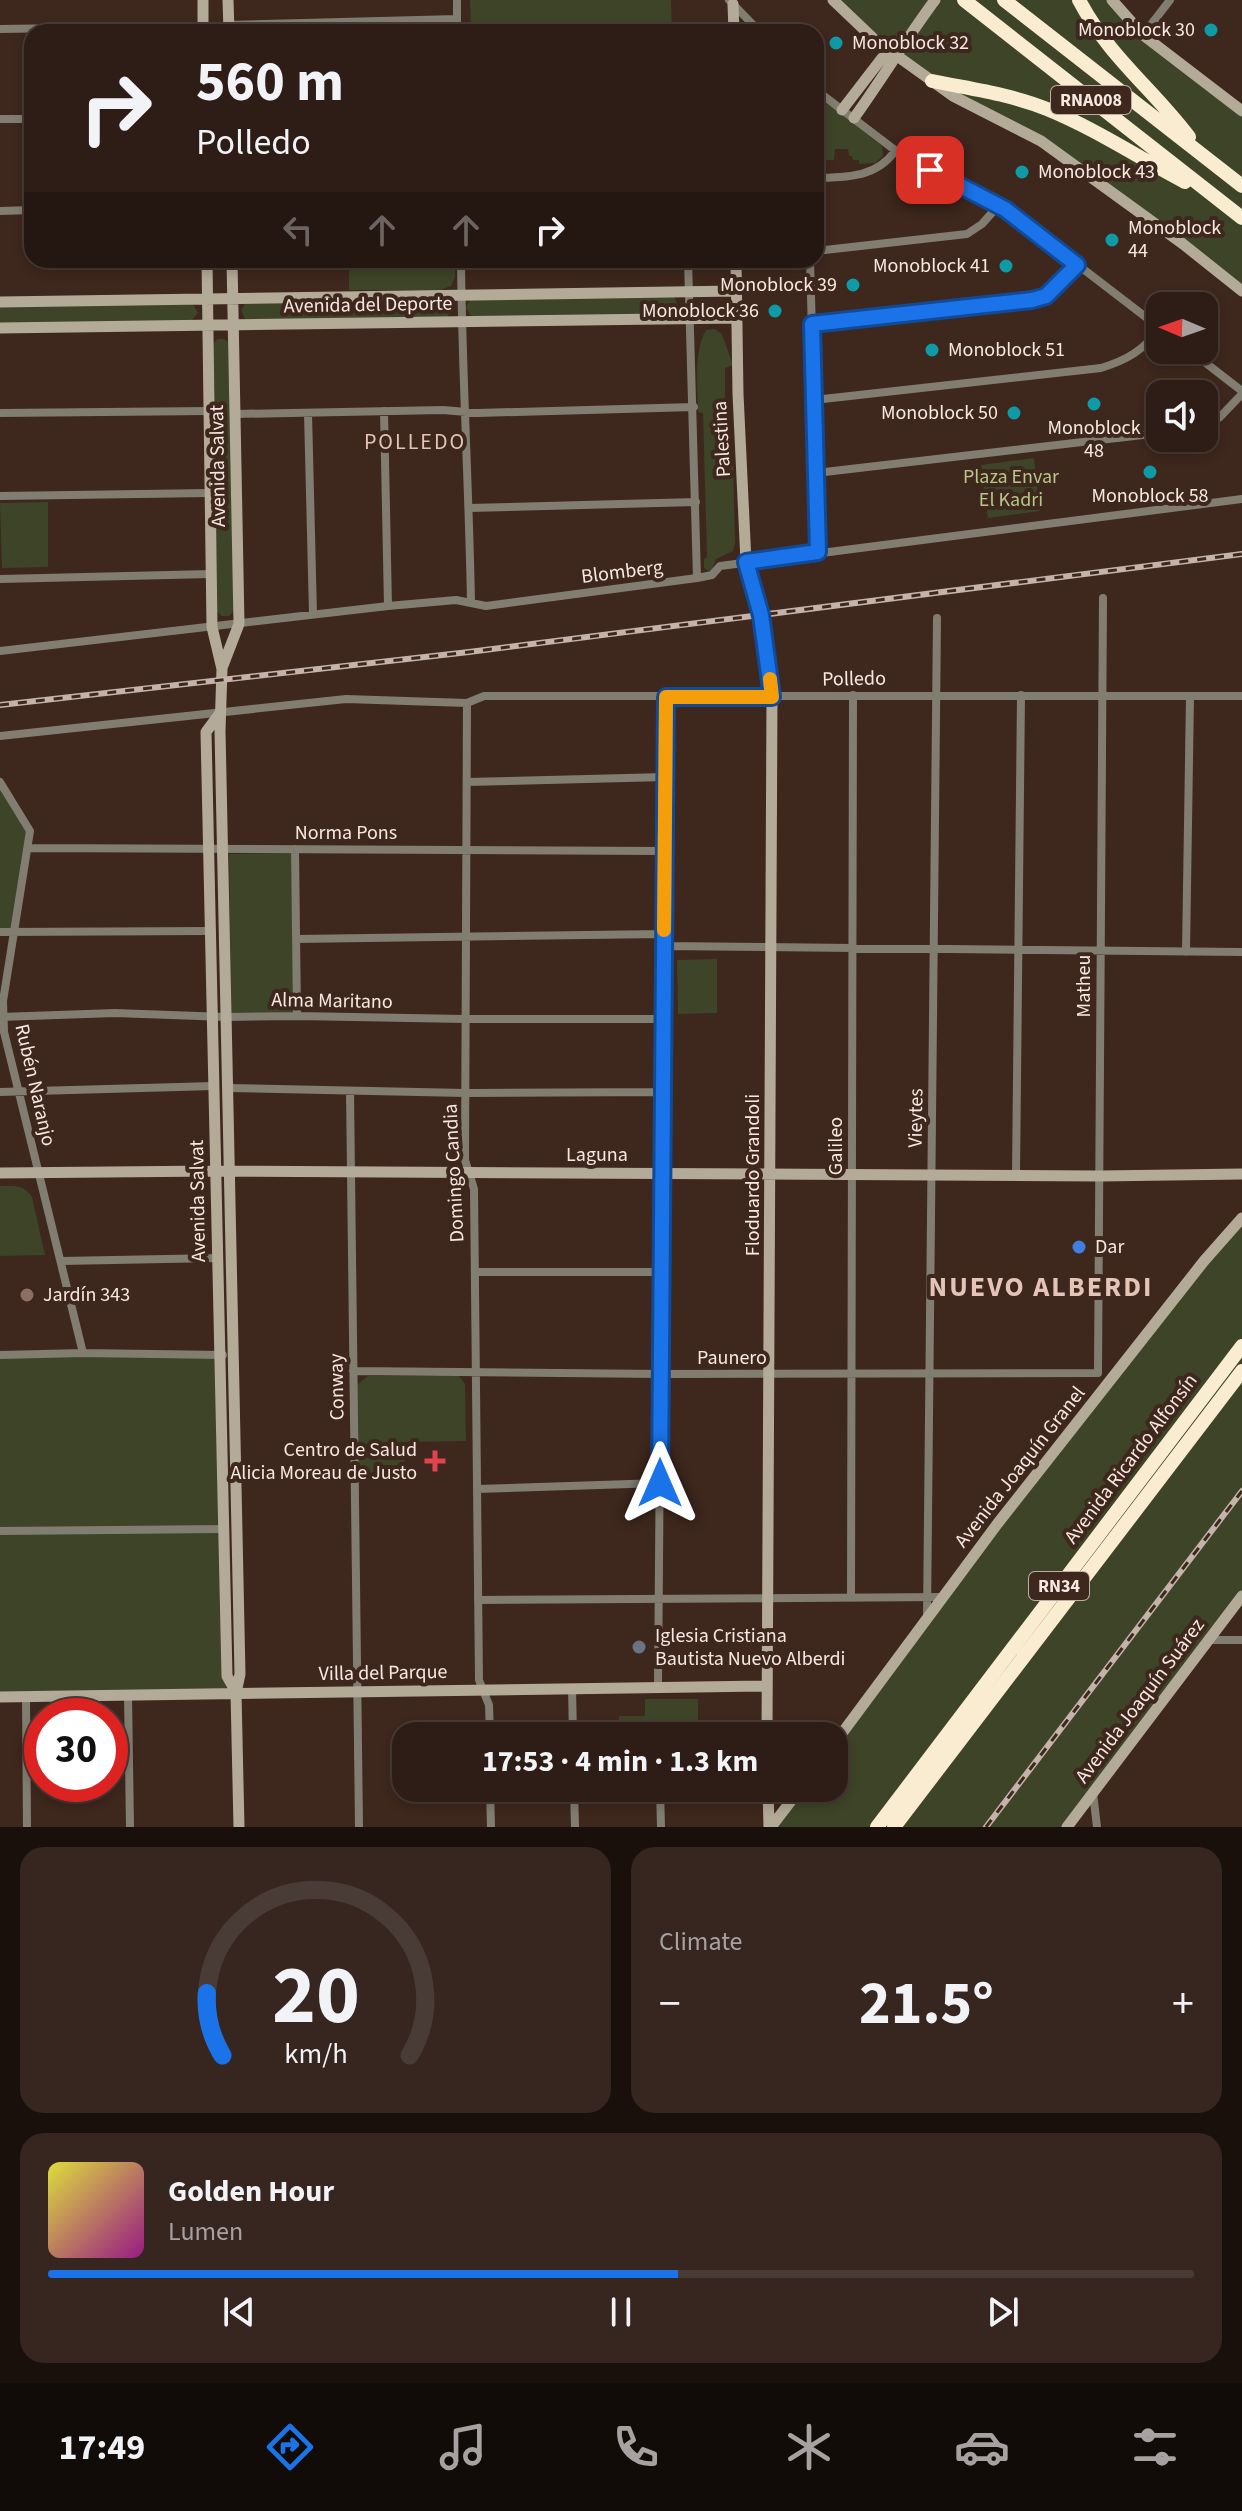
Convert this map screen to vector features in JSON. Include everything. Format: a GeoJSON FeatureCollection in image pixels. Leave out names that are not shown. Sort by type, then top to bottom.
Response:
{"type":"FeatureCollection","features":[{"type":"Feature","properties":{"kind":"highway","name":"RNA008"},"geometry":{"type":"LineString","coordinates":[[964,0],[1242,218]]}},
{"type":"Feature","properties":{"kind":"highway","name":"RNA008"},"geometry":{"type":"LineString","coordinates":[[1004,0],[1242,186]]}},
{"type":"Feature","properties":{"kind":"highway","name":"RNA008"},"geometry":{"type":"LineString","coordinates":[[1079,0],[1112,52],[1171,113],[1201,154]]}},
{"type":"Feature","properties":{"kind":"highway"},"geometry":{"type":"LineString","coordinates":[[932,81],[990,92],[1045,108],[1110,139],[1219,200]]}},
{"type":"Feature","properties":{"kind":"highway","name":"Avenida Ricardo Alfonsín"},"geometry":{"type":"LineString","coordinates":[[877,1827],[1242,1346]]}},
{"type":"Feature","properties":{"kind":"highway","name":"Avenida Ricardo Alfonsín"},"geometry":{"type":"LineString","coordinates":[[894,1827],[1242,1371]]}},
{"type":"Feature","properties":{"kind":"street"},"geometry":{"type":"LineString","coordinates":[[203,0],[203,24]]}},
{"type":"Feature","properties":{"kind":"street"},"geometry":{"type":"LineString","coordinates":[[228,0],[228,24]]}},
{"type":"Feature","properties":{"kind":"street"},"geometry":{"type":"LineString","coordinates":[[457,0],[457,24]]}},
{"type":"Feature","properties":{"kind":"street"},"geometry":{"type":"LineString","coordinates":[[833,0],[875,40],[953,96],[1041,141],[1242,291]]}},
{"type":"Feature","properties":{"kind":"street"},"geometry":{"type":"LineString","coordinates":[[1112,0],[1143,35],[1242,111]]}},
{"type":"Feature","properties":{"kind":"street"},"geometry":{"type":"LineString","coordinates":[[1143,35],[1170,0]]}},
{"type":"Feature","properties":{"kind":"street"},"geometry":{"type":"LineString","coordinates":[[731,2],[733,24]]}},
{"type":"Feature","properties":{"kind":"street"},"geometry":{"type":"LineString","coordinates":[[731,2],[752,24]]}},
{"type":"Feature","properties":{"kind":"street"},"geometry":{"type":"LineString","coordinates":[[854,118],[891,66],[895,54],[934,2]]}},
{"type":"Feature","properties":{"kind":"street"},"geometry":{"type":"LineString","coordinates":[[330,24],[457,19]]}},
{"type":"Feature","properties":{"kind":"street"},"geometry":{"type":"LineString","coordinates":[[0,29],[24,29]]}},
{"type":"Feature","properties":{"kind":"street"},"geometry":{"type":"LineString","coordinates":[[842,110],[882,58],[895,54]]}},
{"type":"Feature","properties":{"kind":"street"},"geometry":{"type":"LineString","coordinates":[[824,96],[895,151],[998,206],[1146,317]]}},
{"type":"Feature","properties":{"kind":"street"},"geometry":{"type":"LineString","coordinates":[[0,119],[24,119]]}},
{"type":"Feature","properties":{"kind":"street"},"geometry":{"type":"LineString","coordinates":[[824,177],[866,174],[882,166],[895,151]]}},
{"type":"Feature","properties":{"kind":"street"},"geometry":{"type":"LineString","coordinates":[[824,250],[967,234],[982,224],[998,206]]}},
{"type":"Feature","properties":{"kind":"street"},"geometry":{"type":"LineString","coordinates":[[0,211],[24,210]]}},
{"type":"Feature","properties":{"kind":"street"},"geometry":{"type":"LineString","coordinates":[[812,324],[1032,300],[1046,296],[1077,265]]}},
{"type":"Feature","properties":{"kind":"street","name":"Avenida Salvat"},"geometry":{"type":"LineString","coordinates":[[207,268],[212,627],[222,669],[222,849],[240,1674],[236,1693],[239,1827]]}},
{"type":"Feature","properties":{"kind":"street","name":"Avenida Salvat"},"geometry":{"type":"LineString","coordinates":[[222,669],[239,624],[232,268]]}},
{"type":"Feature","properties":{"kind":"street"},"geometry":{"type":"LineString","coordinates":[[461,268],[471,603]]}},
{"type":"Feature","properties":{"kind":"street"},"geometry":{"type":"LineString","coordinates":[[688,268],[697,578]]}},
{"type":"Feature","properties":{"kind":"street","name":"Palestina"},"geometry":{"type":"LineString","coordinates":[[736,268],[746,562],[761,615]]}},
{"type":"Feature","properties":{"kind":"street"},"geometry":{"type":"LineString","coordinates":[[810,268],[818,552]]}},
{"type":"Feature","properties":{"kind":"street","name":"Avenida del Deporte"},"geometry":{"type":"LineString","coordinates":[[0,302],[736,291]]}},
{"type":"Feature","properties":{"kind":"street","name":"Avenida del Deporte"},"geometry":{"type":"LineString","coordinates":[[0,328],[737,318]]}},
{"type":"Feature","properties":{"kind":"street"},"geometry":{"type":"LineString","coordinates":[[814,400],[1101,368],[1125,361],[1146,343]]}},
{"type":"Feature","properties":{"kind":"street"},"geometry":{"type":"LineString","coordinates":[[1207,364],[1242,392],[1218,418]]}},
{"type":"Feature","properties":{"kind":"street"},"geometry":{"type":"LineString","coordinates":[[235,414],[694,407]]}},
{"type":"Feature","properties":{"kind":"street"},"geometry":{"type":"LineString","coordinates":[[0,413],[209,411]]}},
{"type":"Feature","properties":{"kind":"street"},"geometry":{"type":"LineString","coordinates":[[384,411],[388,606]]}},
{"type":"Feature","properties":{"kind":"street"},"geometry":{"type":"LineString","coordinates":[[308,413],[313,614]]}},
{"type":"Feature","properties":{"kind":"street"},"geometry":{"type":"LineString","coordinates":[[816,473],[1146,435]]}},
{"type":"Feature","properties":{"kind":"street"},"geometry":{"type":"LineString","coordinates":[[0,496],[210,493]]}},
{"type":"Feature","properties":{"kind":"street","name":"Blomberg"},"geometry":{"type":"LineString","coordinates":[[0,651],[388,606],[456,600],[486,606],[697,578],[712,575],[720,566],[746,562],[1242,499]]}},
{"type":"Feature","properties":{"kind":"street"},"geometry":{"type":"LineString","coordinates":[[469,508],[696,502]]}},
{"type":"Feature","properties":{"kind":"street"},"geometry":{"type":"LineString","coordinates":[[0,579],[211,574]]}},
{"type":"Feature","properties":{"kind":"street","name":"Matheu"},"geometry":{"type":"LineString","coordinates":[[1098,1373],[1103,598]]}},
{"type":"Feature","properties":{"kind":"street","name":"Floduardo Grandoli"},"geometry":{"type":"LineString","coordinates":[[761,615],[772,697],[767,1722]]}},
{"type":"Feature","properties":{"kind":"street","name":"Vieytes"},"geometry":{"type":"LineString","coordinates":[[927,1618],[937,618]]}},
{"type":"Feature","properties":{"kind":"street","name":"Galileo"},"geometry":{"type":"LineString","coordinates":[[851,1597],[853,695]]}},
{"type":"Feature","properties":{"kind":"street"},"geometry":{"type":"LineString","coordinates":[[1016,1175],[1021,695]]}},
{"type":"Feature","properties":{"kind":"street","name":"Polledo"},"geometry":{"type":"LineString","coordinates":[[0,736],[346,699],[467,703],[484,696],[1242,696]]}},
{"type":"Feature","properties":{"kind":"street"},"geometry":{"type":"LineString","coordinates":[[1186,952],[1190,696]]}},
{"type":"Feature","properties":{"kind":"street"},"geometry":{"type":"LineString","coordinates":[[658,1687],[666,697]]}},
{"type":"Feature","properties":{"kind":"street","name":"Domingo Candia"},"geometry":{"type":"LineString","coordinates":[[467,703],[465,1160],[474,1189],[479,1680],[489,1705],[490,1722]]}},
{"type":"Feature","properties":{"kind":"street","name":"Avenida Salvat"},"geometry":{"type":"LineString","coordinates":[[220,712],[206,732],[227,1676],[236,1693]]}},
{"type":"Feature","properties":{"kind":"street"},"geometry":{"type":"LineString","coordinates":[[467,782],[665,777]]}},
{"type":"Feature","properties":{"kind":"street","name":"Rubén Naranjo"},"geometry":{"type":"LineString","coordinates":[[0,782],[30,831],[2,1017],[4,1032],[83,1353]]}},
{"type":"Feature","properties":{"kind":"street","name":"Norma Pons"},"geometry":{"type":"LineString","coordinates":[[28,848],[664,851]]}},
{"type":"Feature","properties":{"kind":"street"},"geometry":{"type":"LineString","coordinates":[[295,849],[297,1016]]}},
{"type":"Feature","properties":{"kind":"street"},"geometry":{"type":"LineString","coordinates":[[0,932],[210,931]]}},
{"type":"Feature","properties":{"kind":"street"},"geometry":{"type":"LineString","coordinates":[[296,939],[664,934]]}},
{"type":"Feature","properties":{"kind":"street"},"geometry":{"type":"LineString","coordinates":[[664,946],[1242,952]]}},
{"type":"Feature","properties":{"kind":"street","name":"Alma Maritano"},"geometry":{"type":"LineString","coordinates":[[2,1017],[115,1013],[212,1017],[663,1019]]}},
{"type":"Feature","properties":{"kind":"street"},"geometry":{"type":"LineString","coordinates":[[0,1092],[214,1086]]}},
{"type":"Feature","properties":{"kind":"street"},"geometry":{"type":"LineString","coordinates":[[228,1088],[465,1093],[663,1092]]}},
{"type":"Feature","properties":{"kind":"street","name":"Conway"},"geometry":{"type":"LineString","coordinates":[[350,1091],[359,1827]]}},
{"type":"Feature","properties":{"kind":"street","name":"Laguna"},"geometry":{"type":"LineString","coordinates":[[0,1173],[1242,1174]]}},
{"type":"Feature","properties":{"kind":"street","name":"Avenida Joaquín Granel"},"geometry":{"type":"LineString","coordinates":[[848,1725],[1106,1384],[1242,1218]]}},
{"type":"Feature","properties":{"kind":"street"},"geometry":{"type":"LineString","coordinates":[[1222,1241],[1242,1232]]}},
{"type":"Feature","properties":{"kind":"street"},"geometry":{"type":"LineString","coordinates":[[61,1261],[218,1258]]}},
{"type":"Feature","properties":{"kind":"street"},"geometry":{"type":"LineString","coordinates":[[475,1272],[661,1272]]}},
{"type":"Feature","properties":{"kind":"street"},"geometry":{"type":"LineString","coordinates":[[0,1355],[233,1355]]}},
{"type":"Feature","properties":{"kind":"street","name":"Paunero"},"geometry":{"type":"LineString","coordinates":[[353,1371],[1098,1373]]}},
{"type":"Feature","properties":{"kind":"street"},"geometry":{"type":"LineString","coordinates":[[1098,1373],[1106,1384]]}},
{"type":"Feature","properties":{"kind":"street"},"geometry":{"type":"LineString","coordinates":[[477,1489],[660,1483]]}},
{"type":"Feature","properties":{"kind":"street"},"geometry":{"type":"LineString","coordinates":[[0,1531],[224,1529]]}},
{"type":"Feature","properties":{"kind":"street","name":"Avenida Joaquín Suárez"},"geometry":{"type":"LineString","coordinates":[[1067,1827],[1242,1596]]}},
{"type":"Feature","properties":{"kind":"street"},"geometry":{"type":"LineString","coordinates":[[478,1600],[943,1597]]}},
{"type":"Feature","properties":{"kind":"street"},"geometry":{"type":"LineString","coordinates":[[1209,1640],[1242,1640]]}},
{"type":"Feature","properties":{"kind":"street","name":"Villa del Parque"},"geometry":{"type":"LineString","coordinates":[[0,1697],[767,1686]]}},
{"type":"Feature","properties":{"kind":"street"},"geometry":{"type":"LineString","coordinates":[[572,1688],[573,1722]]}},
{"type":"Feature","properties":{"kind":"street"},"geometry":{"type":"LineString","coordinates":[[128,1695],[130,1827]]}},
{"type":"Feature","properties":{"kind":"street"},"geometry":{"type":"LineString","coordinates":[[26,1696],[27,1827]]}},
{"type":"Feature","properties":{"kind":"street"},"geometry":{"type":"LineString","coordinates":[[1093,1793],[1097,1827]]}},
{"type":"Feature","properties":{"kind":"street"},"geometry":{"type":"LineString","coordinates":[[490,1802],[491,1827]]}},
{"type":"Feature","properties":{"kind":"street"},"geometry":{"type":"LineString","coordinates":[[574,1802],[575,1827]]}},
{"type":"Feature","properties":{"kind":"street"},"geometry":{"type":"LineString","coordinates":[[660,1802],[661,1827]]}},
{"type":"Feature","properties":{"kind":"street"},"geometry":{"type":"LineString","coordinates":[[769,1802],[770,1827]]}},
{"type":"Feature","properties":{"kind":"street"},"geometry":{"type":"LineString","coordinates":[[770,1827],[790,1802]]}},
{"type":"Feature","properties":{"kind":"green space"},"geometry":{"type":"Polygon","coordinates":[[[470,0],[671,0],[672,24],[471,24],[470,0]]]}},
{"type":"Feature","properties":{"kind":"green space"},"geometry":{"type":"Polygon","coordinates":[[[833,0],[1112,0],[1143,35],[1242,111],[1242,291],[1077,166],[953,96],[833,0]]]}},
{"type":"Feature","properties":{"kind":"green space"},"geometry":{"type":"Polygon","coordinates":[[[824,104],[830,105],[882,146],[883,156],[875,163],[859,164],[859,160],[849,156],[848,149],[835,149],[834,160],[824,160],[824,104]]]}},
{"type":"Feature","properties":{"kind":"green space"},"geometry":{"type":"Polygon","coordinates":[[[349,268],[455,268],[451,286],[440,290],[349,290],[349,268]]]}},
{"type":"Feature","properties":{"kind":"green space"},"geometry":{"type":"Polygon","coordinates":[[[674,297],[678,305],[671,314],[476,317],[470,315],[466,307],[471,298],[674,297]]]}},
{"type":"Feature","properties":{"kind":"green space"},"geometry":{"type":"Polygon","coordinates":[[[449,300],[454,309],[447,317],[252,320],[245,319],[241,310],[247,301],[449,300]]]}},
{"type":"Feature","properties":{"kind":"green space"},"geometry":{"type":"Polygon","coordinates":[[[193,304],[198,313],[191,321],[0,324],[0,305],[193,304]]]}},
{"type":"Feature","properties":{"kind":"green space"},"geometry":{"type":"Polygon","coordinates":[[[715,329],[722,334],[733,365],[725,368],[725,455],[733,457],[735,544],[733,551],[716,559],[711,572],[704,568],[707,557],[703,413],[698,412],[697,370],[702,339],[706,330],[715,329]]]}},
{"type":"Feature","properties":{"kind":"green space"},"geometry":{"type":"Polygon","coordinates":[[[217,339],[228,342],[234,611],[229,616],[217,612],[213,345],[217,339]]]}},
{"type":"Feature","properties":{"kind":"green space","name":"Plaza Envar El Kadri"},"geometry":{"type":"Polygon","coordinates":[[[1034,458],[1040,511],[988,518],[981,465],[1034,458]]]}},
{"type":"Feature","properties":{"kind":"green space"},"geometry":{"type":"Polygon","coordinates":[[[48,502],[48,567],[2,568],[0,503],[48,502]]]}},
{"type":"Feature","properties":{"kind":"green space"},"geometry":{"type":"Polygon","coordinates":[[[0,782],[30,831],[14,931],[0,932],[0,782]]]}},
{"type":"Feature","properties":{"kind":"green space"},"geometry":{"type":"Polygon","coordinates":[[[291,853],[294,1012],[231,1013],[229,854],[291,853]]]}},
{"type":"Feature","properties":{"kind":"green space"},"geometry":{"type":"Polygon","coordinates":[[[717,959],[717,1013],[678,1014],[677,960],[717,959]]]}},
{"type":"Feature","properties":{"kind":"green space"},"geometry":{"type":"Polygon","coordinates":[[[0,1186],[22,1188],[32,1197],[45,1255],[0,1256],[0,1186]]]}},
{"type":"Feature","properties":{"kind":"green space"},"geometry":{"type":"Polygon","coordinates":[[[1242,1218],[1242,1596],[1067,1827],[771,1827],[790,1802],[848,1802],[848,1725],[998,1523],[1242,1218]]]}},
{"type":"Feature","properties":{"kind":"green space"},"geometry":{"type":"Polygon","coordinates":[[[0,1355],[220,1355],[227,1675],[236,1693],[0,1697],[0,1355]]]}},
{"type":"Feature","properties":{"kind":"green space"},"geometry":{"type":"Polygon","coordinates":[[[368,1376],[459,1376],[465,1384],[466,1441],[405,1442],[404,1480],[357,1480],[357,1385],[368,1376]]]}},
{"type":"Feature","properties":{"kind":"green space"},"geometry":{"type":"Polygon","coordinates":[[[645,1699],[698,1699],[698,1722],[619,1722],[619,1716],[645,1716],[645,1699]]]}},
{"type":"Feature","properties":{"kind":"railway"},"geometry":{"type":"LineString","coordinates":[[0,705],[469,652],[1242,554]]}},
{"type":"Feature","properties":{"kind":"railway"},"geometry":{"type":"LineString","coordinates":[[986,1827],[1242,1491]]}},
{"type":"Feature","properties":{"kind":"slow traffic"},"geometry":{"type":"LineString","coordinates":[[664,930],[666,697],[772,697],[770,679]]}},
{"type":"Feature","properties":{"kind":"place","name":"Monoblock 30"},"geometry":{"type":"Point","coordinates":[1211,30]}},
{"type":"Feature","properties":{"kind":"place","name":"Monoblock 32"},"geometry":{"type":"Point","coordinates":[836,43]}},
{"type":"Feature","properties":{"kind":"place","name":"Monoblock 43"},"geometry":{"type":"Point","coordinates":[1022,172]}},
{"type":"Feature","properties":{"kind":"place","name":"Monoblock 44"},"geometry":{"type":"Point","coordinates":[1112,240]}},
{"type":"Feature","properties":{"kind":"place","name":"Monoblock 41"},"geometry":{"type":"Point","coordinates":[1006,266]}},
{"type":"Feature","properties":{"kind":"place","name":"Monoblock 39"},"geometry":{"type":"Point","coordinates":[853,285]}},
{"type":"Feature","properties":{"kind":"place","name":"Monoblock 36"},"geometry":{"type":"Point","coordinates":[775,311]}},
{"type":"Feature","properties":{"kind":"place","name":"Monoblock 51"},"geometry":{"type":"Point","coordinates":[932,350]}},
{"type":"Feature","properties":{"kind":"place","name":"Monoblock 48"},"geometry":{"type":"Point","coordinates":[1094,404]}},
{"type":"Feature","properties":{"kind":"place","name":"Monoblock 50"},"geometry":{"type":"Point","coordinates":[1014,413]}},
{"type":"Feature","properties":{"kind":"place","name":"Monoblock 58"},"geometry":{"type":"Point","coordinates":[1150,472]}},
{"type":"Feature","properties":{"kind":"place","name":"Dar"},"geometry":{"type":"Point","coordinates":[1079,1247]}},
{"type":"Feature","properties":{"kind":"place","name":"Jardín 343"},"geometry":{"type":"Point","coordinates":[27,1295]}},
{"type":"Feature","properties":{"kind":"place","name":"Centro de Salud Alicia Moreau de Justo"},"geometry":{"type":"Point","coordinates":[435,1461]}},
{"type":"Feature","properties":{"kind":"place","name":"Iglesia Cristiana Bautista Nuevo Alberdi"},"geometry":{"type":"Point","coordinates":[639,1647]}},
{"type":"Feature","properties":{"kind":"district","name":"POLLEDO"},"geometry":{"type":"Point","coordinates":[415,442]}},
{"type":"Feature","properties":{"kind":"district","name":"NUEVO ALBERDI"},"geometry":{"type":"Point","coordinates":[1041,1287]}},
{"type":"Feature","properties":{"kind":"route"},"geometry":{"type":"LineString","coordinates":[[660,1483],[666,697],[772,697],[761,615],[746,562],[818,552],[812,324],[1032,300],[1046,296],[1077,265],[1005,209],[930,170]]}}]}
